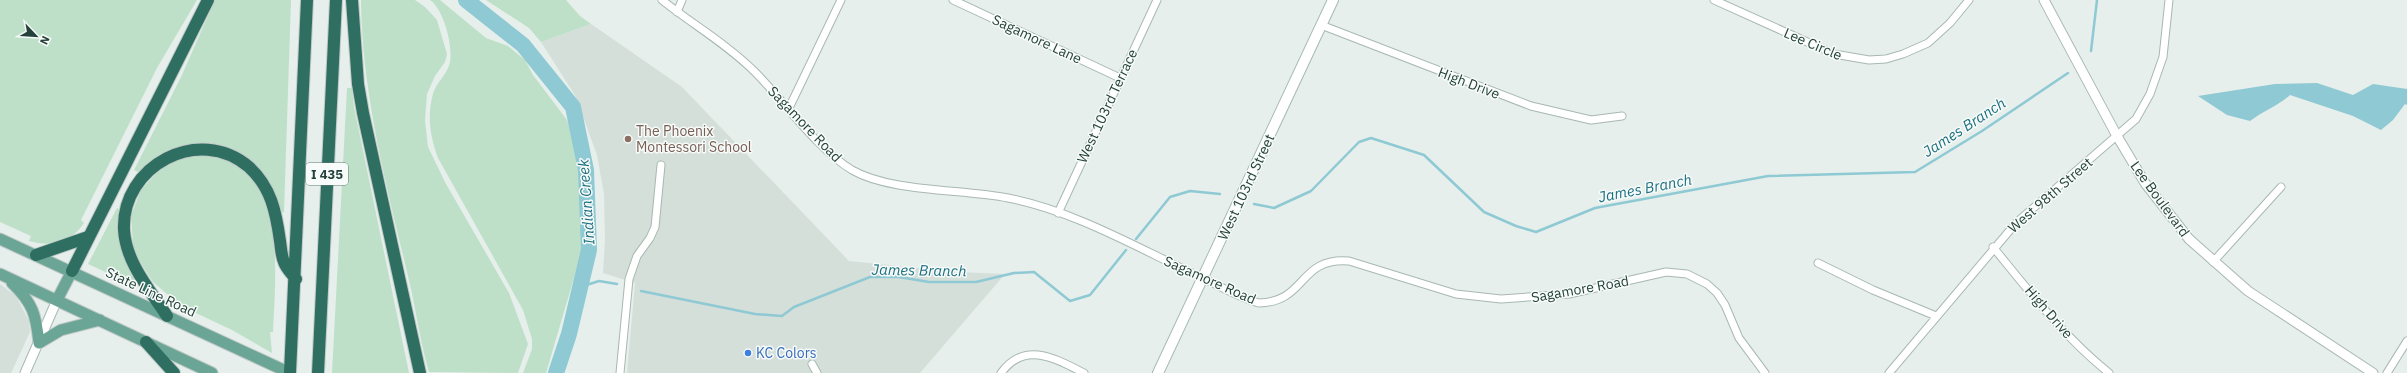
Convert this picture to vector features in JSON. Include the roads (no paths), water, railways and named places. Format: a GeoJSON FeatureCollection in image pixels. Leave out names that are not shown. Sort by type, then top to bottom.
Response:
{"type":"FeatureCollection","features":[{"type":"Feature","properties":{"kind":"highway"},"geometry":{"type":"LineString","coordinates":[[72,271],[208,0]]}},
{"type":"Feature","properties":{"kind":"highway","name":"I 435"},"geometry":{"type":"LineString","coordinates":[[290,373],[296,279],[307,0]]}},
{"type":"Feature","properties":{"kind":"highway","name":"I 435"},"geometry":{"type":"LineString","coordinates":[[318,373],[336,0]]}},
{"type":"Feature","properties":{"kind":"highway"},"geometry":{"type":"LineString","coordinates":[[352,0],[358,84],[377,181],[420,373]]}},
{"type":"Feature","properties":{"kind":"highway"},"geometry":{"type":"LineString","coordinates":[[167,316],[134,265],[126,243],[125,219],[129,198],[140,178],[155,164],[172,154],[193,150],[215,151],[232,156],[254,172],[274,204],[284,262],[296,279]]}},
{"type":"Feature","properties":{"kind":"highway"},"geometry":{"type":"LineString","coordinates":[[36,255],[88,237]]}},
{"type":"Feature","properties":{"kind":"highway"},"geometry":{"type":"LineString","coordinates":[[146,342],[174,373]]}},
{"type":"Feature","properties":{"kind":"main road","name":"West 103rd Street"},"geometry":{"type":"LineString","coordinates":[[1158,373],[1333,0]]}},
{"type":"Feature","properties":{"kind":"main road","name":"State Line Road"},"geometry":{"type":"LineString","coordinates":[[0,239],[290,373]]}},
{"type":"Feature","properties":{"kind":"main road"},"geometry":{"type":"LineString","coordinates":[[57,300],[72,271]]}},
{"type":"Feature","properties":{"kind":"main road"},"geometry":{"type":"LineString","coordinates":[[3,275],[212,373]]}},
{"type":"Feature","properties":{"kind":"main road"},"geometry":{"type":"LineString","coordinates":[[3,275],[28,299],[35,312],[38,343],[61,330],[100,320]]}},
{"type":"Feature","properties":{"kind":"street","name":"Sagamore Road"},"geometry":{"type":"LineString","coordinates":[[662,0],[728,48],[754,70],[837,159],[867,177],[887,183],[964,190],[1008,198],[1058,213],[1259,303],[1274,302],[1286,297],[1318,265],[1337,260],[1349,261],[1456,294],[1501,299],[1569,294],[1655,275],[1678,273],[1695,277],[1717,293],[1725,306],[1740,338],[1765,373]]}},
{"type":"Feature","properties":{"kind":"street"},"geometry":{"type":"LineString","coordinates":[[677,12],[682,0]]}},
{"type":"Feature","properties":{"kind":"street"},"geometry":{"type":"LineString","coordinates":[[789,108],[841,0]]}},
{"type":"Feature","properties":{"kind":"street","name":"Sagamore Lane"},"geometry":{"type":"LineString","coordinates":[[953,0],[1120,78]]}},
{"type":"Feature","properties":{"kind":"street","name":"West 103rd Terrace"},"geometry":{"type":"LineString","coordinates":[[1058,213],[1157,0]]}},
{"type":"Feature","properties":{"kind":"street","name":"Lee Circle"},"geometry":{"type":"LineString","coordinates":[[1714,0],[1834,54],[1869,60],[1886,59],[1903,54],[1928,43],[1950,23],[1969,0]]}},
{"type":"Feature","properties":{"kind":"street","name":"Lee Boulevard"},"geometry":{"type":"LineString","coordinates":[[2044,0],[2117,136],[2145,183],[2167,213],[2189,239],[2213,262],[2279,312],[2373,373]]}},
{"type":"Feature","properties":{"kind":"street","name":"West 98th Street"},"geometry":{"type":"LineString","coordinates":[[1889,373],[1993,247],[2016,223],[2136,119],[2157,77],[2163,57],[2169,0]]}},
{"type":"Feature","properties":{"kind":"street","name":"High Drive"},"geometry":{"type":"LineString","coordinates":[[1321,25],[1531,106],[1591,120],[1622,116]]}},
{"type":"Feature","properties":{"kind":"street"},"geometry":{"type":"LineString","coordinates":[[620,373],[629,279],[637,256],[650,238],[655,228],[661,166]]}},
{"type":"Feature","properties":{"kind":"street"},"geometry":{"type":"LineString","coordinates":[[2213,262],[2281,187]]}},
{"type":"Feature","properties":{"kind":"street","name":"High Drive"},"geometry":{"type":"LineString","coordinates":[[1993,247],[2050,316],[2075,343],[2109,373]]}},
{"type":"Feature","properties":{"kind":"street"},"geometry":{"type":"LineString","coordinates":[[1818,263],[1873,290],[1936,316]]}},
{"type":"Feature","properties":{"kind":"street"},"geometry":{"type":"LineString","coordinates":[[25,373],[57,300]]}},
{"type":"Feature","properties":{"kind":"street"},"geometry":{"type":"LineString","coordinates":[[2387,373],[2407,341]]}},
{"type":"Feature","properties":{"kind":"street"},"geometry":{"type":"LineString","coordinates":[[1001,373],[1011,363],[1020,357],[1033,354],[1053,357],[1084,373]]}},
{"type":"Feature","properties":{"kind":"street"},"geometry":{"type":"LineString","coordinates":[[812,364],[817,373]]}},
{"type":"Feature","properties":{"kind":"water"},"geometry":{"type":"Polygon","coordinates":[[[2317,83],[2353,95],[2373,84],[2407,89],[2407,105],[2405,104],[2393,120],[2381,130],[2353,116],[2290,95],[2250,121],[2227,115],[2198,96],[2275,84],[2317,83]]]}},
{"type":"Feature","properties":{"kind":"waterway","name":"Indian Creek"},"geometry":{"type":"LineString","coordinates":[[466,0],[523,45],[573,107],[586,170],[589,250],[569,334],[556,373]]}},
{"type":"Feature","properties":{"kind":"waterway","name":"James Branch"},"geometry":{"type":"LineString","coordinates":[[2091,51],[2097,0]]}},
{"type":"Feature","properties":{"kind":"waterway","name":"James Branch"},"geometry":{"type":"LineString","coordinates":[[1254,204],[1274,208],[1311,191],[1359,142],[1371,138],[1424,155],[1484,212],[1516,226],[1536,232],[1595,208],[1768,176],[1915,172],[1982,131],[2068,73]]}},
{"type":"Feature","properties":{"kind":"waterway","name":"James Branch"},"geometry":{"type":"LineString","coordinates":[[1136,239],[1170,197],[1190,191],[1220,194]]}},
{"type":"Feature","properties":{"kind":"waterway","name":"James Branch"},"geometry":{"type":"LineString","coordinates":[[641,291],[755,314],[782,316],[794,307],[870,277],[899,277],[929,282],[976,282],[1014,273],[1034,272],[1070,301],[1090,295],[1126,250]]}},
{"type":"Feature","properties":{"kind":"waterway","name":"James Branch"},"geometry":{"type":"LineString","coordinates":[[580,287],[599,281],[617,284]]}},
{"type":"Feature","properties":{"kind":"place","name":"The Phoenix Montessori School"},"geometry":{"type":"Point","coordinates":[628,139]}},
{"type":"Feature","properties":{"kind":"place","name":"KC Colors"},"geometry":{"type":"Point","coordinates":[748,353]}}]}
